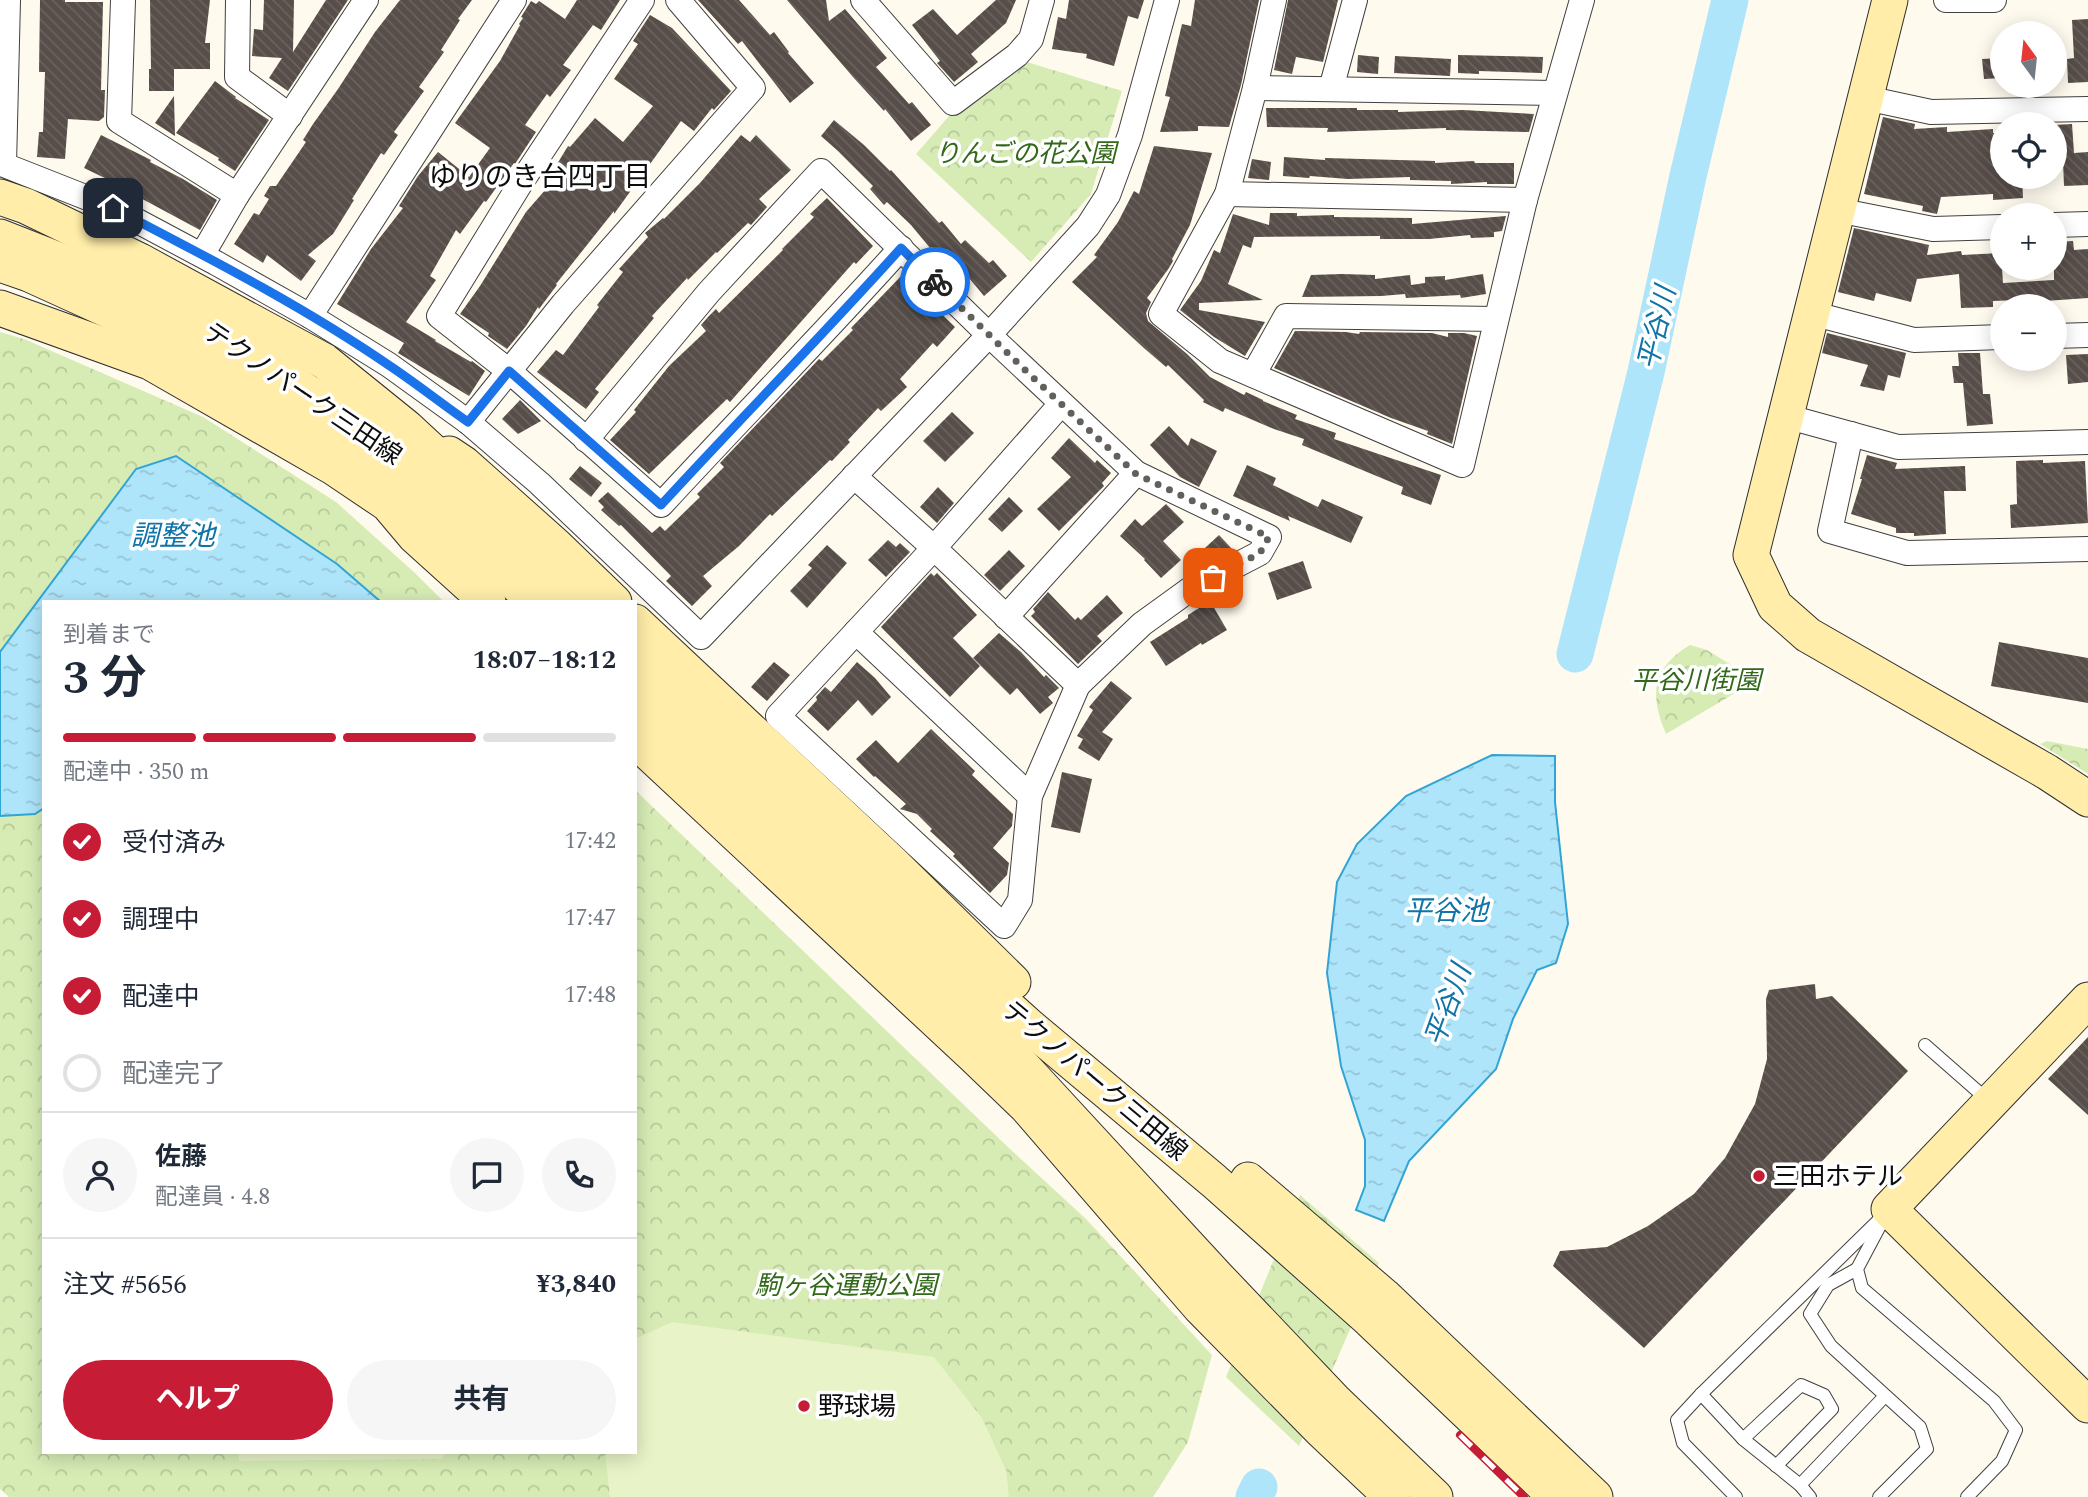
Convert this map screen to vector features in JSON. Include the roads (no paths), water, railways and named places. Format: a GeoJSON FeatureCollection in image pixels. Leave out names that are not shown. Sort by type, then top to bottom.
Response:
{"type":"FeatureCollection","features":[{"type":"Feature","properties":{"kind":"main road"},"geometry":{"type":"LineString","coordinates":[[1890,0],[1751,555],[1775,606],[1808,635],[2047,772],[2088,799]]}},
{"type":"Feature","properties":{"kind":"main road"},"geometry":{"type":"LineString","coordinates":[[0,197],[26,206],[139,261],[324,361],[407,428],[492,507],[521,553]]}},
{"type":"Feature","properties":{"kind":"main road","name":"テクノパーク三田線"},"geometry":{"type":"LineString","coordinates":[[0,237],[132,289],[216,332],[374,436],[521,553],[571,600]]}},
{"type":"Feature","properties":{"kind":"main road","name":"テクノパーク三田線"},"geometry":{"type":"LineString","coordinates":[[0,264],[105,308],[201,355],[358,457],[478,547],[533,600]]}},
{"type":"Feature","properties":{"kind":"main road"},"geometry":{"type":"LineString","coordinates":[[0,308],[150,362],[333,467],[388,504],[511,600]]}},
{"type":"Feature","properties":{"kind":"main road"},"geometry":{"type":"LineString","coordinates":[[407,428],[464,464],[612,600]]}},
{"type":"Feature","properties":{"kind":"main road"},"geometry":{"type":"LineString","coordinates":[[388,504],[415,536],[486,600]]}},
{"type":"Feature","properties":{"kind":"main road"},"geometry":{"type":"LineString","coordinates":[[637,624],[891,862],[1025,993],[1189,1132],[1219,1169]]}},
{"type":"Feature","properties":{"kind":"main road","name":"テクノパーク三田線"},"geometry":{"type":"LineString","coordinates":[[637,662],[1002,1044],[1217,1277],[1327,1415],[1436,1497]]}},
{"type":"Feature","properties":{"kind":"main road","name":"テクノパーク三田線"},"geometry":{"type":"LineString","coordinates":[[637,699],[828,863],[1030,1027],[1219,1169],[1377,1308],[1556,1497]]}},
{"type":"Feature","properties":{"kind":"main road"},"geometry":{"type":"LineString","coordinates":[[637,742],[1027,1107],[1200,1307],[1327,1415],[1392,1497]]}},
{"type":"Feature","properties":{"kind":"main road"},"geometry":{"type":"LineString","coordinates":[[828,863],[878,873],[987,966],[1025,993]]}},
{"type":"Feature","properties":{"kind":"main road"},"geometry":{"type":"LineString","coordinates":[[828,863],[974,1056]]}},
{"type":"Feature","properties":{"kind":"main road"},"geometry":{"type":"LineString","coordinates":[[2088,1000],[1889,1209],[2088,1405]]}},
{"type":"Feature","properties":{"kind":"main road"},"geometry":{"type":"LineString","coordinates":[[1377,1308],[1595,1497]]}},
{"type":"Feature","properties":{"kind":"street"},"geometry":{"type":"LineString","coordinates":[[8,0],[4,165],[113,208],[310,316],[389,365],[468,422],[539,483],[701,637],[989,335],[1088,226],[1108,195],[1130,135],[1167,0]]}},
{"type":"Feature","properties":{"kind":"street"},"geometry":{"type":"LineString","coordinates":[[123,0],[120,121],[237,195]]}},
{"type":"Feature","properties":{"kind":"street"},"geometry":{"type":"LineString","coordinates":[[237,0],[237,77],[290,116]]}},
{"type":"Feature","properties":{"kind":"street"},"geometry":{"type":"LineString","coordinates":[[202,255],[237,195],[366,0]]}},
{"type":"Feature","properties":{"kind":"street"},"geometry":{"type":"LineString","coordinates":[[310,316],[514,0]]}},
{"type":"Feature","properties":{"kind":"street"},"geometry":{"type":"LineString","coordinates":[[642,0],[522,181],[439,316],[509,371],[661,505],[846,310],[901,248]]}},
{"type":"Feature","properties":{"kind":"street"},"geometry":{"type":"LineString","coordinates":[[468,422],[581,283],[753,88],[678,0]]}},
{"type":"Feature","properties":{"kind":"street"},"geometry":{"type":"LineString","coordinates":[[863,0],[953,103],[1017,55],[1031,38],[1042,0]]}},
{"type":"Feature","properties":{"kind":"street"},"geometry":{"type":"LineString","coordinates":[[1274,0],[1255,88],[1227,194],[1161,314],[1220,361],[1462,465],[1525,200],[1582,0]]}},
{"type":"Feature","properties":{"kind":"street"},"geometry":{"type":"LineString","coordinates":[[1331,89],[1355,0]]}},
{"type":"Feature","properties":{"kind":"street"},"geometry":{"type":"LineString","coordinates":[[1946,0],[1994,0]]}},
{"type":"Feature","properties":{"kind":"street"},"geometry":{"type":"LineString","coordinates":[[1255,88],[1554,93]]}},
{"type":"Feature","properties":{"kind":"street"},"geometry":{"type":"LineString","coordinates":[[1866,98],[1931,112],[2088,109]]}},
{"type":"Feature","properties":{"kind":"street"},"geometry":{"type":"LineString","coordinates":[[586,440],[709,292],[821,171],[1136,474],[1269,537],[1260,553],[1189,590],[1142,624],[1078,685],[1030,796],[1020,900],[1004,926],[778,716],[934,548],[1061,404]]}},
{"type":"Feature","properties":{"kind":"street"},"geometry":{"type":"LineString","coordinates":[[1227,194],[1525,200]]}},
{"type":"Feature","properties":{"kind":"street"},"geometry":{"type":"LineString","coordinates":[[1837,210],[1933,229],[1990,227]]}},
{"type":"Feature","properties":{"kind":"street"},"geometry":{"type":"LineString","coordinates":[[2067,225],[2088,224]]}},
{"type":"Feature","properties":{"kind":"street"},"geometry":{"type":"LineString","coordinates":[[1811,313],[1914,340],[1990,337]]}},
{"type":"Feature","properties":{"kind":"street"},"geometry":{"type":"LineString","coordinates":[[1253,375],[1286,316],[1496,319]]}},
{"type":"Feature","properties":{"kind":"street"},"geometry":{"type":"LineString","coordinates":[[2067,336],[2088,335]]}},
{"type":"Feature","properties":{"kind":"street"},"geometry":{"type":"LineString","coordinates":[[1785,416],[1898,447],[2088,442]]}},
{"type":"Feature","properties":{"kind":"street"},"geometry":{"type":"LineString","coordinates":[[1851,434],[1830,531],[1908,553],[2088,549]]}},
{"type":"Feature","properties":{"kind":"street"},"geometry":{"type":"LineString","coordinates":[[1006,617],[1136,474]]}},
{"type":"Feature","properties":{"kind":"street"},"geometry":{"type":"LineString","coordinates":[[854,476],[1078,685]]}},
{"type":"Feature","properties":{"kind":"street"},"geometry":{"type":"LineString","coordinates":[[856,632],[1030,796]]}},
{"type":"Feature","properties":{"kind":"lane"},"geometry":{"type":"LineString","coordinates":[[1925,1045],[1990,1102]]}},
{"type":"Feature","properties":{"kind":"lane"},"geometry":{"type":"LineString","coordinates":[[1879,1497],[1927,1449],[1920,1427],[1831,1346],[1810,1314],[1828,1284],[1857,1269],[1889,1209]]}},
{"type":"Feature","properties":{"kind":"lane"},"geometry":{"type":"LineString","coordinates":[[1736,1497],[1683,1443],[1677,1420],[1889,1209]]}},
{"type":"Feature","properties":{"kind":"lane"},"geometry":{"type":"LineString","coordinates":[[1857,1269],[1862,1288],[1994,1401],[2016,1430],[2002,1461],[1966,1497]]}},
{"type":"Feature","properties":{"kind":"lane"},"geometry":{"type":"LineString","coordinates":[[1743,1439],[1801,1385],[1824,1395],[1832,1409],[1776,1466]]}},
{"type":"Feature","properties":{"kind":"lane"},"geometry":{"type":"LineString","coordinates":[[1701,1394],[1743,1439],[1800,1485],[1810,1497]]}},
{"type":"Feature","properties":{"kind":"lane"},"geometry":{"type":"LineString","coordinates":[[1800,1485],[1885,1396]]}},
{"type":"Feature","properties":{"kind":"water","name":"調整池"},"geometry":{"type":"Polygon","coordinates":[[[176,456],[337,564],[379,600],[42,600],[42,809],[35,814],[0,816],[0,652],[136,469],[176,456]]]}},
{"type":"Feature","properties":{"kind":"water","name":"平谷池"},"geometry":{"type":"Polygon","coordinates":[[[1492,755],[1555,756],[1555,802],[1568,924],[1556,963],[1537,970],[1513,1019],[1496,1069],[1409,1161],[1384,1221],[1356,1210],[1365,1186],[1365,1140],[1341,1066],[1327,973],[1337,882],[1357,844],[1406,796],[1492,755]]]}},
{"type":"Feature","properties":{"kind":"waterway","name":"平谷川"},"geometry":{"type":"LineString","coordinates":[[1575,654],[1646,372],[1688,176],[1730,0]]}},
{"type":"Feature","properties":{"kind":"waterway","name":"平谷川"},"geometry":{"type":"LineString","coordinates":[[1254,1497],[1259,1487]]}},
{"type":"Feature","properties":{"kind":"railway"},"geometry":{"type":"LineString","coordinates":[[1460,1435],[1524,1497]]}},
{"type":"Feature","properties":{"kind":"place","name":"三田ホテル"},"geometry":{"type":"Point","coordinates":[1759,1176]}},
{"type":"Feature","properties":{"kind":"place","name":"野球場"},"geometry":{"type":"Point","coordinates":[804,1406]}},
{"type":"Feature","properties":{"kind":"district","name":"ゆりのき台四丁目"},"geometry":{"type":"Point","coordinates":[540,176]}},
{"type":"Feature","properties":{"kind":"park label","name":"りんごの花公園"},"geometry":{"type":"Point","coordinates":[1025,153]}},
{"type":"Feature","properties":{"kind":"park label","name":"平谷川街園"},"geometry":{"type":"Point","coordinates":[1696,680]}},
{"type":"Feature","properties":{"kind":"park label","name":"駒ヶ谷運動公園"},"geometry":{"type":"Point","coordinates":[846,1285]}}]}
